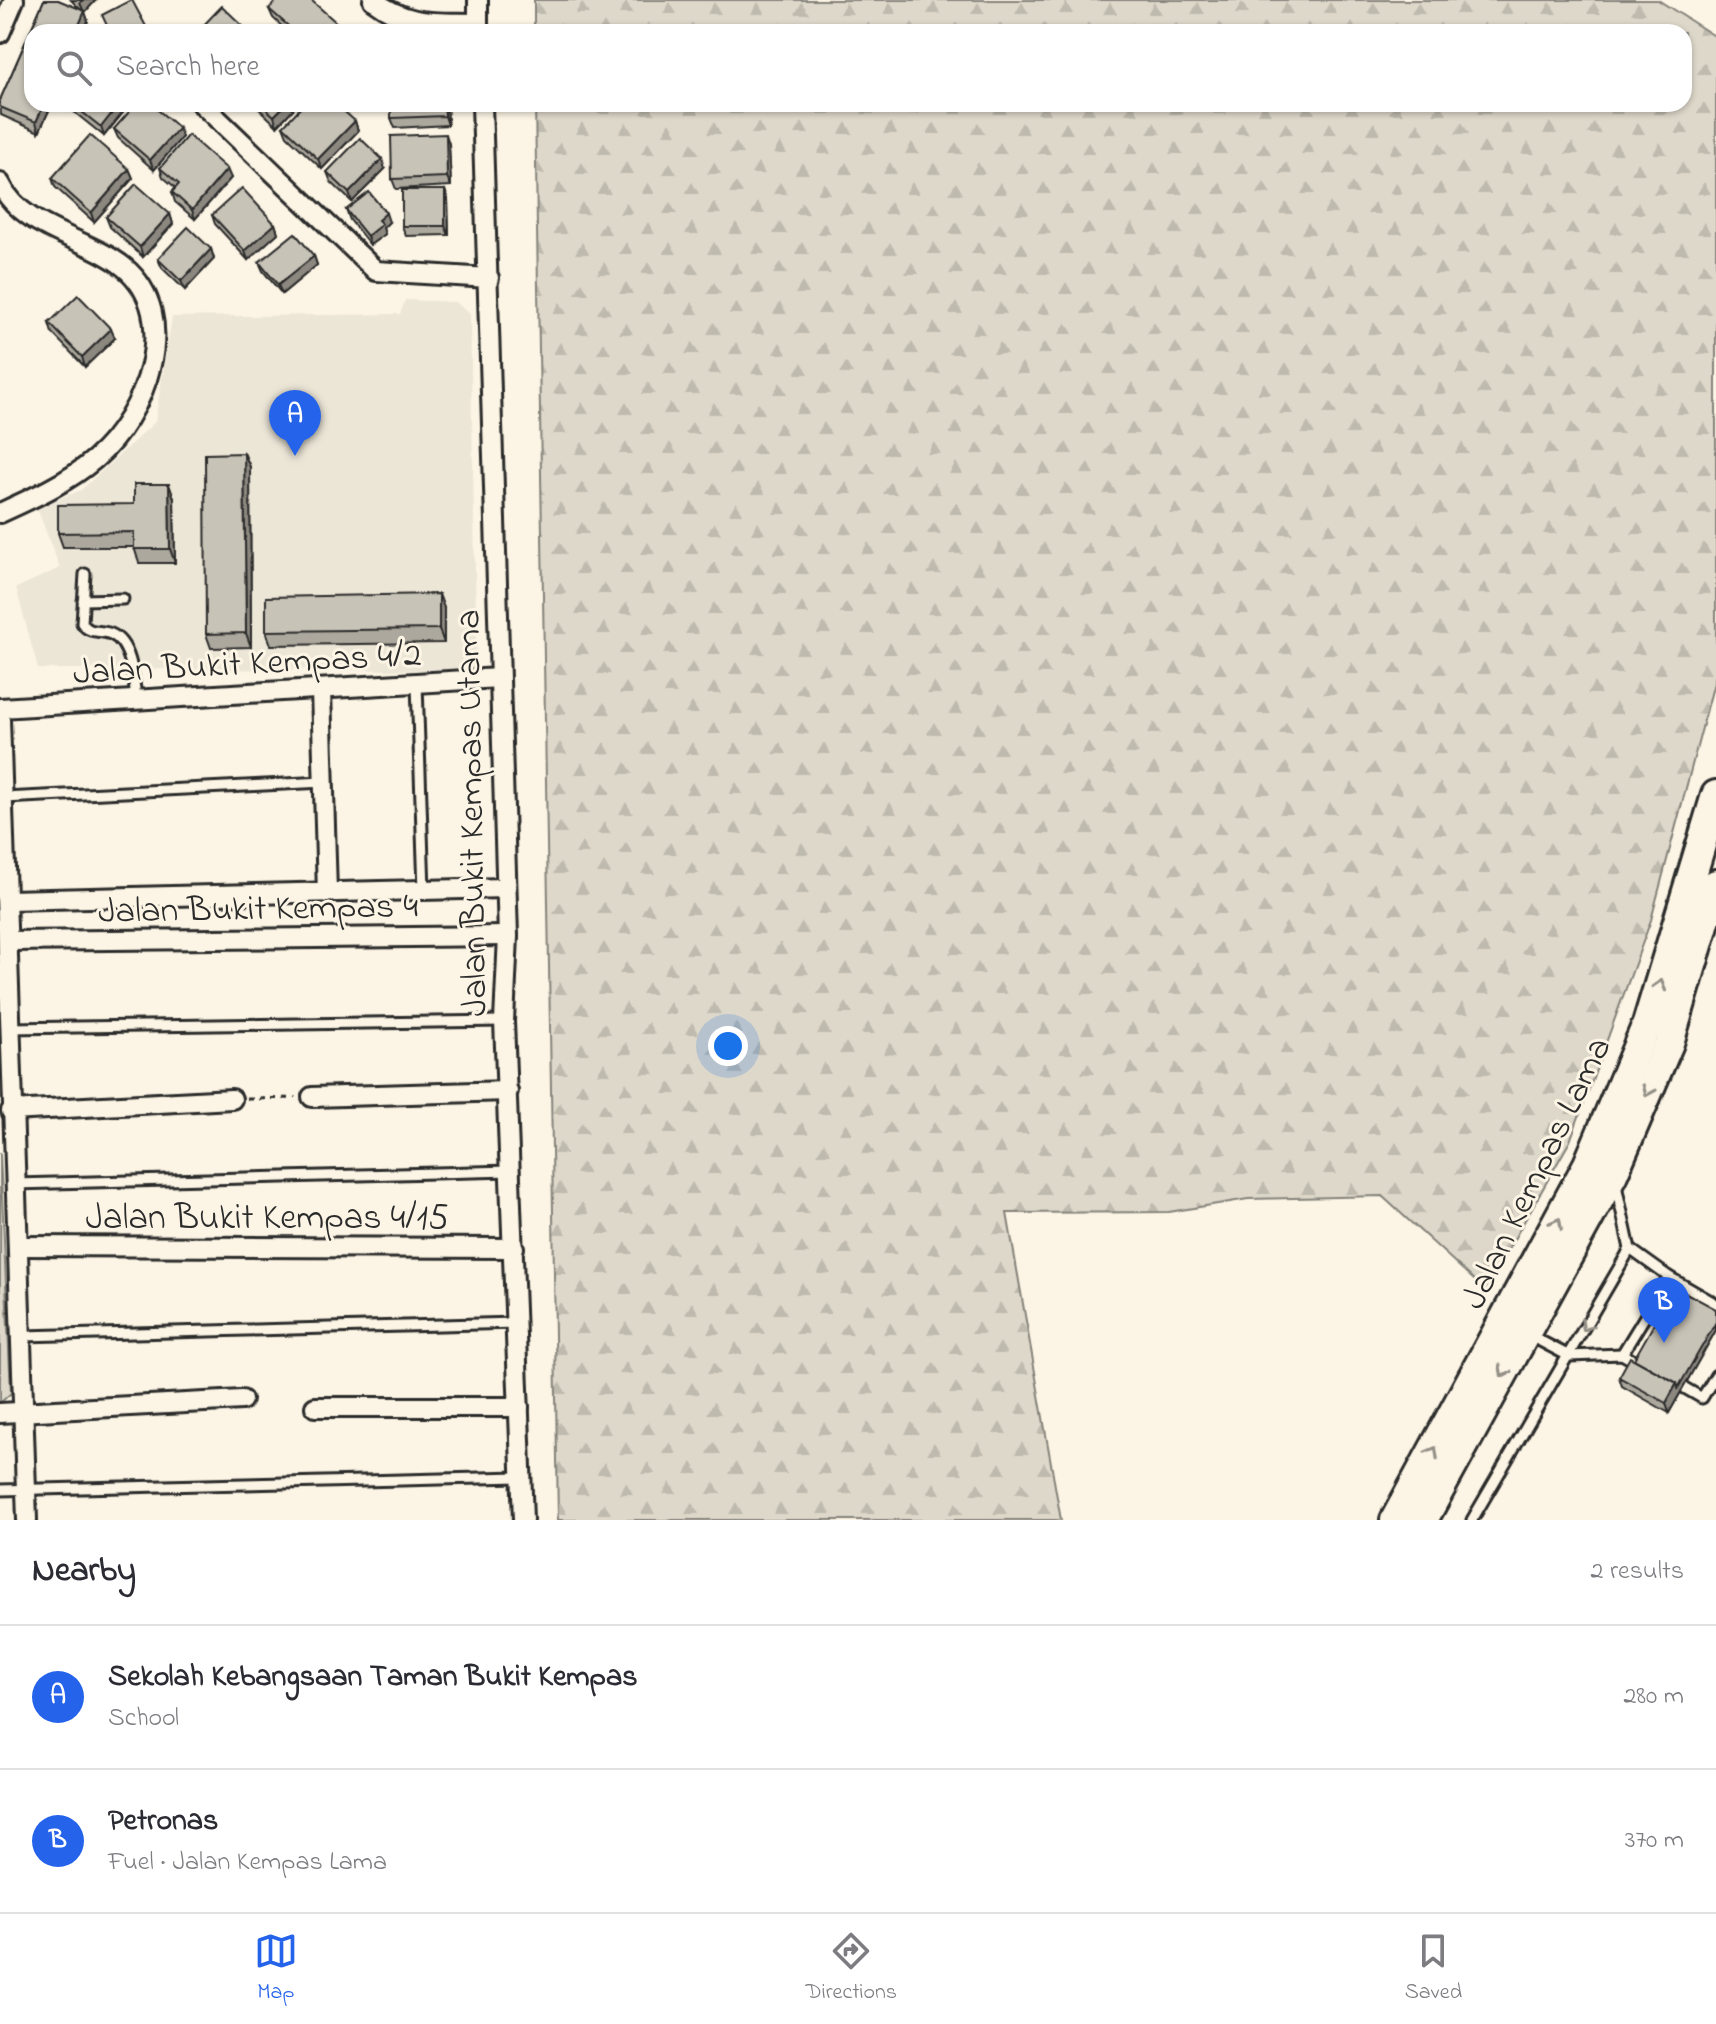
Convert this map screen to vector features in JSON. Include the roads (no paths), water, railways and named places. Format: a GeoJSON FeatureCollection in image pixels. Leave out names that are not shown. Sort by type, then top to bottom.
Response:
{"type":"FeatureCollection","features":[{"type":"Feature","properties":{"kind":"main road","name":"Jalan Kempas Lama"},"geometry":{"type":"LineString","coordinates":[[1395,1520],[1588,1164],[1647,1024],[1716,795]]}},
{"type":"Feature","properties":{"kind":"main road","name":"Jalan Kempas Lama"},"geometry":{"type":"LineString","coordinates":[[1423,1520],[1613,1174],[1669,1043],[1716,884]]}},
{"type":"Feature","properties":{"kind":"street"},"geometry":{"type":"LineString","coordinates":[[0,33],[14,0]]}},
{"type":"Feature","properties":{"kind":"street"},"geometry":{"type":"LineString","coordinates":[[373,0],[395,16],[442,24]]}},
{"type":"Feature","properties":{"kind":"street"},"geometry":{"type":"LineString","coordinates":[[478,0],[478,24]]}},
{"type":"Feature","properties":{"kind":"street"},"geometry":{"type":"LineString","coordinates":[[210,112],[376,271],[489,278]]}},
{"type":"Feature","properties":{"kind":"street","name":"Jalan Bukit Kempas Utama"},"geometry":{"type":"LineString","coordinates":[[482,112],[508,936],[504,1021],[523,1520]]}},
{"type":"Feature","properties":{"kind":"street"},"geometry":{"type":"LineString","coordinates":[[0,183],[4,191],[35,219],[124,267],[154,309],[155,345],[143,390],[127,419],[97,457],[68,478],[0,513]]}},
{"type":"Feature","properties":{"kind":"street","name":"Jalan Bukit Kempas 4/2"},"geometry":{"type":"LineString","coordinates":[[0,708],[499,678]]}},
{"type":"Feature","properties":{"kind":"street"},"geometry":{"type":"LineString","coordinates":[[321,690],[327,893]]}},
{"type":"Feature","properties":{"kind":"street"},"geometry":{"type":"LineString","coordinates":[[0,719],[8,900],[4,982],[8,1028],[5,1055],[20,1246],[27,1520]]}},
{"type":"Feature","properties":{"kind":"street","name":"Jalan Bukit Kempas 4"},"geometry":{"type":"LineString","coordinates":[[8,900],[505,888]]}},
{"type":"Feature","properties":{"kind":"street","name":"Jalan Bukit Kempas 4"},"geometry":{"type":"LineString","coordinates":[[8,941],[508,936]]}},
{"type":"Feature","properties":{"kind":"street"},"geometry":{"type":"LineString","coordinates":[[312,1097],[508,1091]]}},
{"type":"Feature","properties":{"kind":"street"},"geometry":{"type":"LineString","coordinates":[[8,1123],[232,1099]]}},
{"type":"Feature","properties":{"kind":"street","name":"Jalan Bukit Kempas 4/15"},"geometry":{"type":"LineString","coordinates":[[20,1246],[514,1248]]}},
{"type":"Feature","properties":{"kind":"street"},"geometry":{"type":"LineString","coordinates":[[0,1413],[242,1400]]}},
{"type":"Feature","properties":{"kind":"street"},"geometry":{"type":"LineString","coordinates":[[315,1407],[519,1407]]}},
{"type":"Feature","properties":{"kind":"lane"},"geometry":{"type":"LineString","coordinates":[[85,574],[85,627],[116,637],[132,666],[136,699]]}},
{"type":"Feature","properties":{"kind":"lane"},"geometry":{"type":"LineString","coordinates":[[83,600],[123,599]]}},
{"type":"Feature","properties":{"kind":"lane"},"geometry":{"type":"LineString","coordinates":[[417,684],[424,890]]}},
{"type":"Feature","properties":{"kind":"lane"},"geometry":{"type":"LineString","coordinates":[[2,798],[324,782]]}},
{"type":"Feature","properties":{"kind":"lane"},"geometry":{"type":"LineString","coordinates":[[8,1028],[504,1021]]}},
{"type":"Feature","properties":{"kind":"lane"},"geometry":{"type":"LineString","coordinates":[[14,1184],[511,1171]]}},
{"type":"Feature","properties":{"kind":"lane"},"geometry":{"type":"LineString","coordinates":[[1613,1174],[1630,1249],[1669,1277],[1716,1304]]}},
{"type":"Feature","properties":{"kind":"lane"},"geometry":{"type":"LineString","coordinates":[[1472,1520],[1630,1249]]}},
{"type":"Feature","properties":{"kind":"lane"},"geometry":{"type":"LineString","coordinates":[[1622,1354],[1669,1277]]}},
{"type":"Feature","properties":{"kind":"lane"},"geometry":{"type":"LineString","coordinates":[[23,1336],[516,1323]]}},
{"type":"Feature","properties":{"kind":"lane"},"geometry":{"type":"LineString","coordinates":[[1526,1334],[1569,1356],[1622,1354],[1636,1362]]}},
{"type":"Feature","properties":{"kind":"lane"},"geometry":{"type":"LineString","coordinates":[[1683,1387],[1702,1398],[1716,1375]]}},
{"type":"Feature","properties":{"kind":"lane"},"geometry":{"type":"LineString","coordinates":[[0,1490],[522,1477]]}},
{"type":"Feature","properties":{"kind":"place","name":"Sekolah Kebangsaan Taman Bukit Kempas"},"geometry":{"type":"Point","coordinates":[295,456]}},
{"type":"Feature","properties":{"kind":"place","name":"Petronas"},"geometry":{"type":"Point","coordinates":[1664,1343]}}]}
